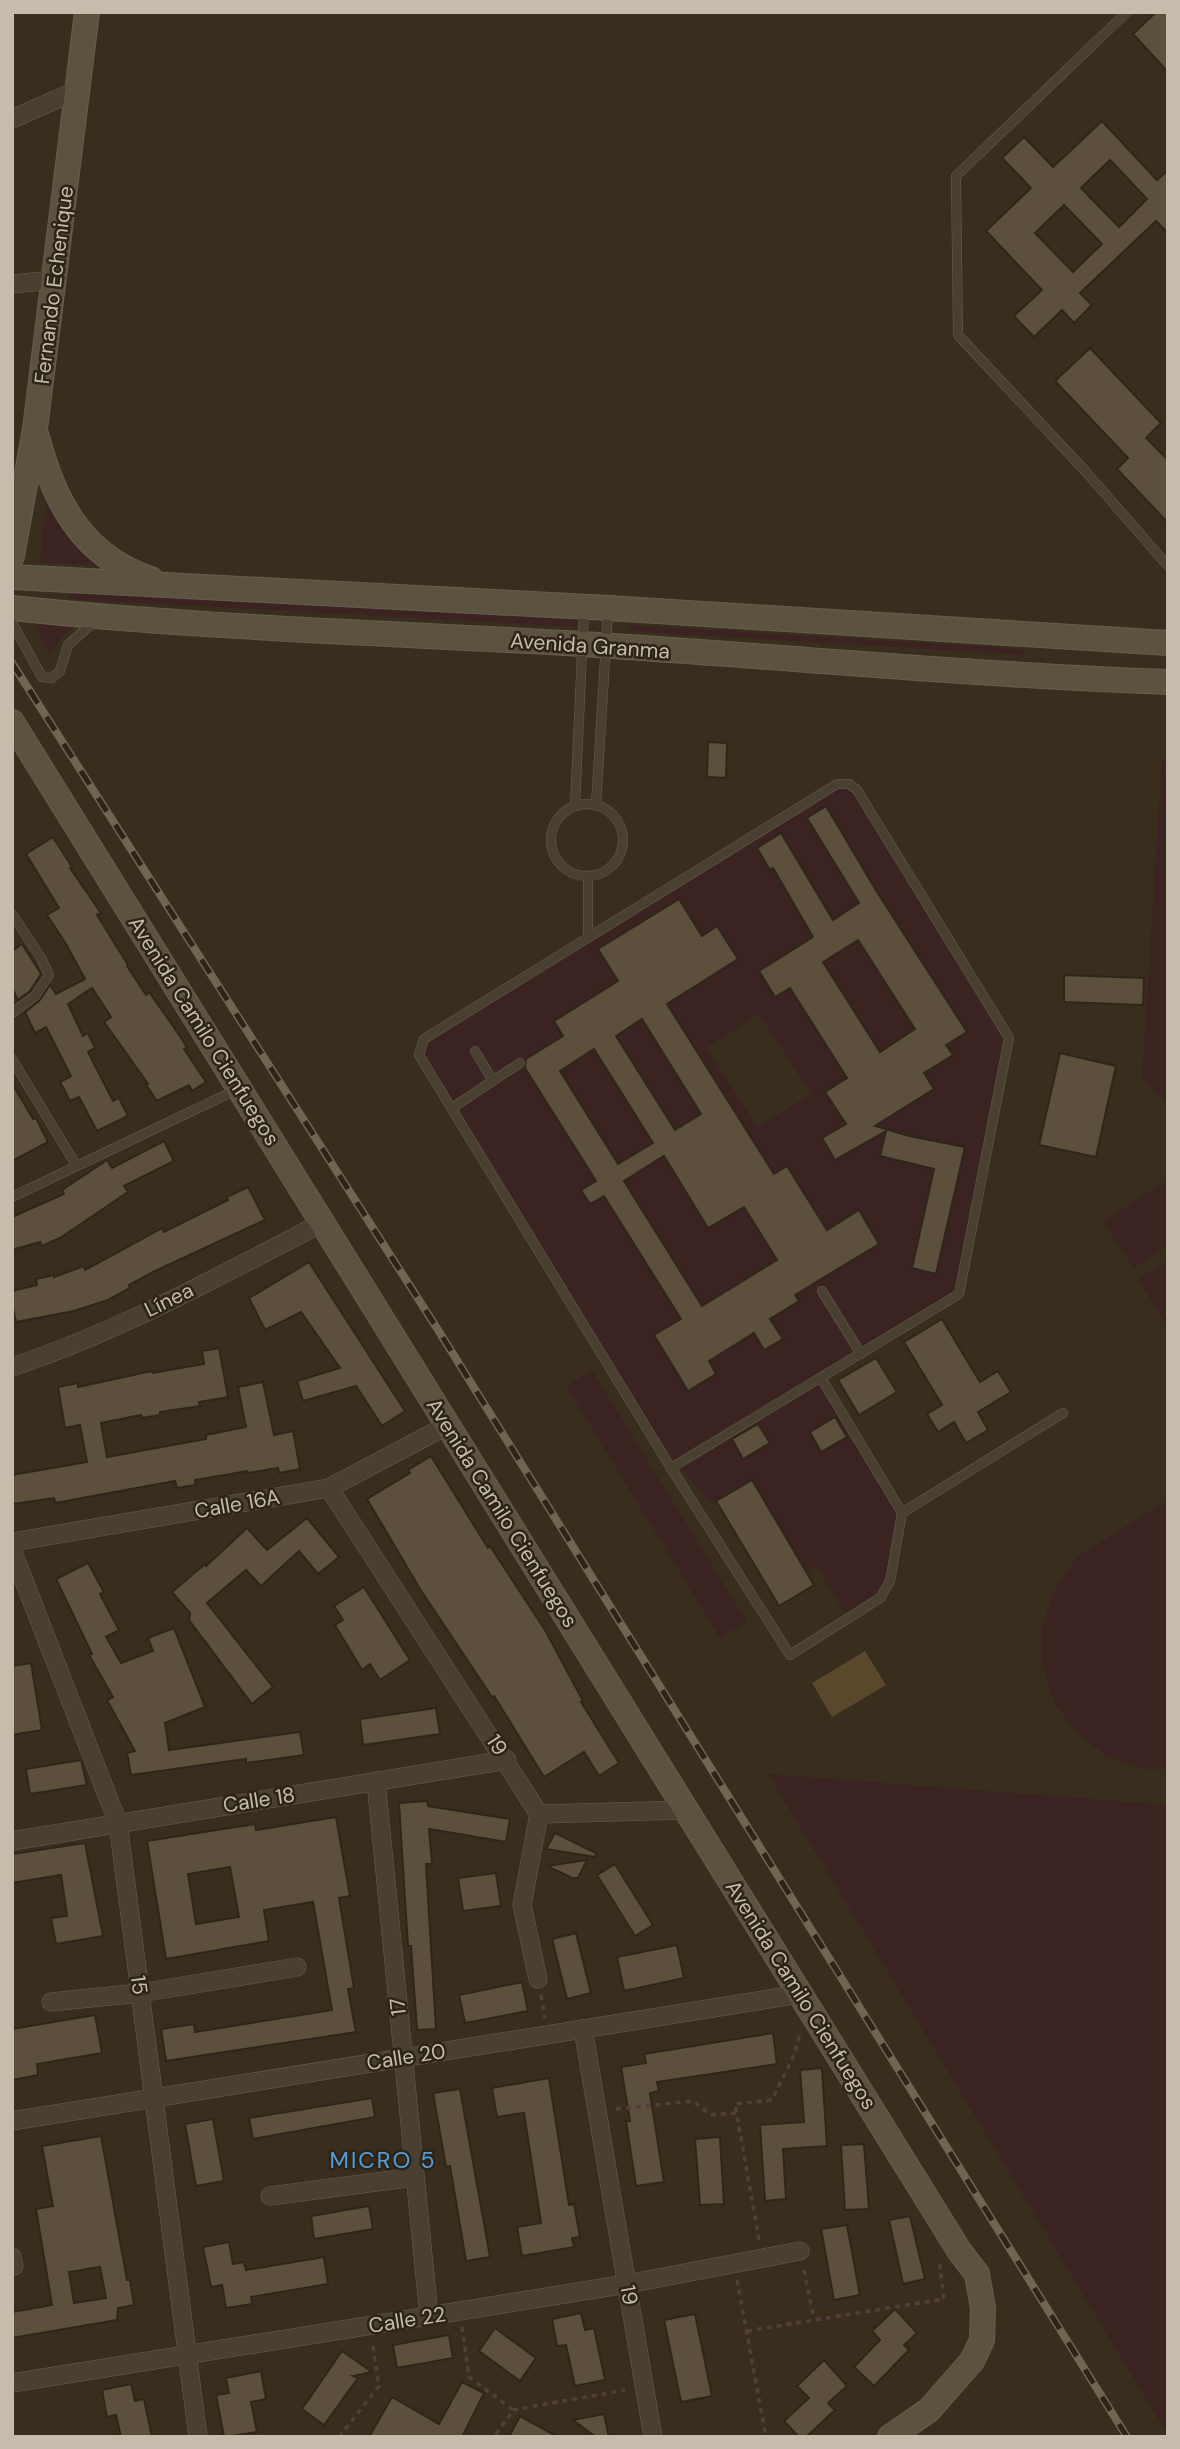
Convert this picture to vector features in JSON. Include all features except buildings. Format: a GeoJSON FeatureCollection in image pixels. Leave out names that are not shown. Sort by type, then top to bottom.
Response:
{"type":"FeatureCollection","features":[{"type":"Feature","properties":{"kind":"street","name":"Fernando Echenique"},"geometry":{"type":"LineString","coordinates":[[12,556],[35,429],[87,12]]}},
{"type":"Feature","properties":{"kind":"street"},"geometry":{"type":"LineString","coordinates":[[12,119],[78,90]]}},
{"type":"Feature","properties":{"kind":"street"},"geometry":{"type":"LineString","coordinates":[[12,284],[54,280]]}},
{"type":"Feature","properties":{"kind":"street"},"geometry":{"type":"LineString","coordinates":[[12,466],[26,450],[35,429]]}},
{"type":"Feature","properties":{"kind":"street"},"geometry":{"type":"LineString","coordinates":[[35,429],[47,472],[68,516],[82,534],[105,555],[128,570],[148,579],[182,587]]}},
{"type":"Feature","properties":{"kind":"street","name":"Avenida Granma"},"geometry":{"type":"LineString","coordinates":[[12,577],[609,608],[1168,643]]}},
{"type":"Feature","properties":{"kind":"street","name":"Avenida Granma"},"geometry":{"type":"LineString","coordinates":[[12,608],[1072,679],[1168,682]]}},
{"type":"Feature","properties":{"kind":"street"},"geometry":{"type":"LineString","coordinates":[[1072,679],[1074,637]]}},
{"type":"Feature","properties":{"kind":"street","name":"Avenida Camilo Cienfuegos"},"geometry":{"type":"LineString","coordinates":[[12,722],[976,2274],[983,2308],[982,2340],[972,2361],[929,2410],[890,2437]]}},
{"type":"Feature","properties":{"kind":"street","name":"Línea"},"geometry":{"type":"LineString","coordinates":[[12,1367],[65,1349],[162,1305],[322,1223]]}},
{"type":"Feature","properties":{"kind":"street","name":"Calle 16A"},"geometry":{"type":"LineString","coordinates":[[12,1542],[329,1488],[448,1425]]}},
{"type":"Feature","properties":{"kind":"street","name":"19"},"geometry":{"type":"LineString","coordinates":[[329,1488],[540,1814]]}},
{"type":"Feature","properties":{"kind":"street","name":"15"},"geometry":{"type":"LineString","coordinates":[[12,1550],[118,1823],[198,2437]]}},
{"type":"Feature","properties":{"kind":"street","name":"Calle 18"},"geometry":{"type":"LineString","coordinates":[[12,1841],[507,1760]]}},
{"type":"Feature","properties":{"kind":"street","name":"17"},"geometry":{"type":"LineString","coordinates":[[376,1781],[429,2316]]}},
{"type":"Feature","properties":{"kind":"street"},"geometry":{"type":"LineString","coordinates":[[538,1979],[522,1905],[540,1814],[686,1810]]}},
{"type":"Feature","properties":{"kind":"street"},"geometry":{"type":"LineString","coordinates":[[51,2002],[140,1993],[297,1967]]}},
{"type":"Feature","properties":{"kind":"street","name":"Calle 20"},"geometry":{"type":"LineString","coordinates":[[12,2121],[548,2034],[803,1999]]}},
{"type":"Feature","properties":{"kind":"street","name":"19"},"geometry":{"type":"LineString","coordinates":[[583,2029],[653,2437]]}},
{"type":"Feature","properties":{"kind":"street"},"geometry":{"type":"LineString","coordinates":[[270,2196],[415,2177]]}},
{"type":"Feature","properties":{"kind":"street","name":"Calle 22"},"geometry":{"type":"LineString","coordinates":[[12,2383],[627,2284],[800,2251]]}},
{"type":"Feature","properties":{"kind":"lane"},"geometry":{"type":"LineString","coordinates":[[1127,12],[956,176],[958,335],[1087,473],[1168,566]]}},
{"type":"Feature","properties":{"kind":"lane"},"geometry":{"type":"LineString","coordinates":[[584,608],[595,645],[596,805]]}},
{"type":"Feature","properties":{"kind":"lane"},"geometry":{"type":"LineString","coordinates":[[575,806],[595,645],[609,608]]}},
{"type":"Feature","properties":{"kind":"lane"},"geometry":{"type":"LineString","coordinates":[[12,624],[42,677],[52,678],[60,671],[68,645],[102,616]]}},
{"type":"Feature","properties":{"kind":"lane"},"geometry":{"type":"LineString","coordinates":[[671,1468],[959,1294],[1009,1038],[857,790],[849,784],[837,784],[424,1039],[419,1055],[671,1468],[790,1655],[880,1598],[890,1581],[902,1513],[821,1378]]}},
{"type":"Feature","properties":{"kind":"lane"},"geometry":{"type":"LineString","coordinates":[[596,805],[606,809],[620,824],[623,847],[619,859],[611,868],[588,877],[576,875],[566,870],[552,850],[553,827],[560,816],[575,806],[596,805]]}},
{"type":"Feature","properties":{"kind":"lane"},"geometry":{"type":"LineString","coordinates":[[588,877],[588,938]]}},
{"type":"Feature","properties":{"kind":"lane"},"geometry":{"type":"LineString","coordinates":[[12,914],[49,975],[36,996],[12,1013]]}},
{"type":"Feature","properties":{"kind":"lane"},"geometry":{"type":"LineString","coordinates":[[475,1051],[493,1081]]}},
{"type":"Feature","properties":{"kind":"lane"},"geometry":{"type":"LineString","coordinates":[[12,1059],[76,1165]]}},
{"type":"Feature","properties":{"kind":"lane"},"geometry":{"type":"LineString","coordinates":[[452,1108],[520,1063]]}},
{"type":"Feature","properties":{"kind":"lane"},"geometry":{"type":"LineString","coordinates":[[12,1197],[239,1088]]}},
{"type":"Feature","properties":{"kind":"lane"},"geometry":{"type":"LineString","coordinates":[[822,1291],[861,1354]]}},
{"type":"Feature","properties":{"kind":"lane"},"geometry":{"type":"LineString","coordinates":[[902,1513],[1063,1413]]}},
{"type":"Feature","properties":{"kind":"path"},"geometry":{"type":"LineString","coordinates":[[538,1979],[548,2034]]}},
{"type":"Feature","properties":{"kind":"path"},"geometry":{"type":"LineString","coordinates":[[762,2258],[735,2104],[772,2100],[794,2055],[803,1999]]}},
{"type":"Feature","properties":{"kind":"path"},"geometry":{"type":"LineString","coordinates":[[597,2112],[693,2101],[711,2115],[736,2113]]}},
{"type":"Feature","properties":{"kind":"path"},"geometry":{"type":"LineString","coordinates":[[800,2251],[814,2319]]}},
{"type":"Feature","properties":{"kind":"path"},"geometry":{"type":"LineString","coordinates":[[747,2331],[944,2299],[938,2253],[960,2252]]}},
{"type":"Feature","properties":{"kind":"path"},"geometry":{"type":"LineString","coordinates":[[734,2264],[766,2437]]}},
{"type":"Feature","properties":{"kind":"path"},"geometry":{"type":"LineString","coordinates":[[459,2311],[470,2377],[513,2410]]}},
{"type":"Feature","properties":{"kind":"path"},"geometry":{"type":"LineString","coordinates":[[339,2437],[379,2386],[369,2326]]}},
{"type":"Feature","properties":{"kind":"path"},"geometry":{"type":"LineString","coordinates":[[494,2437],[513,2410],[645,2387]]}},
{"type":"Feature","properties":{"kind":"shaded area"},"geometry":{"type":"Polygon","coordinates":[[[46,501],[64,529],[96,560],[96,565],[40,563],[46,501]]]}},
{"type":"Feature","properties":{"kind":"shaded area"},"geometry":{"type":"Polygon","coordinates":[[[69,590],[580,617],[579,627],[68,599],[69,590]]]}},
{"type":"Feature","properties":{"kind":"shaded area"},"geometry":{"type":"Polygon","coordinates":[[[34,623],[78,624],[66,632],[49,655],[34,623]]]}},
{"type":"Feature","properties":{"kind":"shaded area"},"geometry":{"type":"Polygon","coordinates":[[[629,625],[1024,649],[1025,655],[628,631],[629,625]]]}},
{"type":"Feature","properties":{"kind":"shaded area"},"geometry":{"type":"Polygon","coordinates":[[[1162,760],[1168,760],[1168,1106],[1142,1077],[1162,760]]]}},
{"type":"Feature","properties":{"kind":"shaded area"},"geometry":{"type":"Polygon","coordinates":[[[837,784],[849,784],[1009,1038],[959,1294],[821,1378],[902,1513],[890,1581],[880,1598],[848,1618],[816,1566],[806,1572],[716,1501],[710,1502],[678,1465],[670,1474],[419,1055],[424,1039],[837,784]],[[759,1014],[706,1048],[758,1127],[811,1094],[759,1014]]]}},
{"type":"Feature","properties":{"kind":"shaded area"},"geometry":{"type":"Polygon","coordinates":[[[1168,1180],[1168,1246],[1133,1268],[1103,1221],[1168,1180]]]}},
{"type":"Feature","properties":{"kind":"shaded area"},"geometry":{"type":"Polygon","coordinates":[[[1168,1260],[1168,1327],[1138,1279],[1168,1260]]]}},
{"type":"Feature","properties":{"kind":"shaded area"},"geometry":{"type":"Polygon","coordinates":[[[592,1370],[747,1622],[720,1638],[566,1386],[592,1370]]]}},
{"type":"Feature","properties":{"kind":"shaded area"},"geometry":{"type":"Polygon","coordinates":[[[1168,1500],[1168,1769],[1145,1769],[1108,1757],[1077,1734],[1054,1702],[1042,1664],[1042,1626],[1055,1589],[1078,1556],[1168,1500]]]}},
{"type":"Feature","properties":{"kind":"shaded area"},"geometry":{"type":"Polygon","coordinates":[[[865,1651],[886,1685],[832,1717],[812,1683],[865,1651]]]}},
{"type":"Feature","properties":{"kind":"shaded area"},"geometry":{"type":"Polygon","coordinates":[[[768,1774],[1168,1805],[1168,2435],[768,1774]]]}},
{"type":"Feature","properties":{"kind":"railway"},"geometry":{"type":"LineString","coordinates":[[12,663],[440,1333],[1127,2437]]}},
{"type":"Feature","properties":{"kind":"district","name":"MICRO 5"},"geometry":{"type":"Point","coordinates":[383,2160]}}]}
